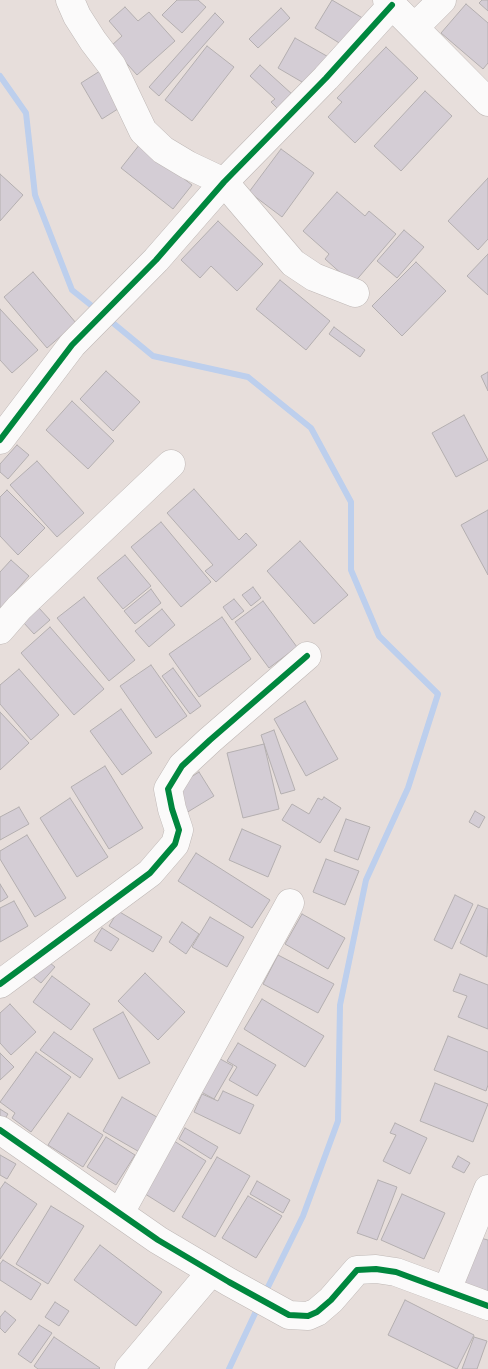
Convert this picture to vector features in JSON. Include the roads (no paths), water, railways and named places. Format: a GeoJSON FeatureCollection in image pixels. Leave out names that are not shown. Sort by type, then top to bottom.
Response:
{"type":"FeatureCollection","features":[{"type":"Feature","properties":{"kind":"street"},"geometry":{"type":"LineString","coordinates":[[70,0],[77,16],[112,66],[143,130],[163,150],[224,182],[293,263],[314,277],[355,293]]}},
{"type":"Feature","properties":{"kind":"street"},"geometry":{"type":"LineString","coordinates":[[415,27],[442,0]]}},
{"type":"Feature","properties":{"kind":"street"},"geometry":{"type":"LineString","coordinates":[[0,440],[72,345],[156,260],[224,182],[326,78],[389,3],[488,102]]}},
{"type":"Feature","properties":{"kind":"street"},"geometry":{"type":"LineString","coordinates":[[0,630],[19,608],[171,464]]}},
{"type":"Feature","properties":{"kind":"street"},"geometry":{"type":"LineString","coordinates":[[0,984],[150,873],[175,844],[179,830],[168,789],[182,766],[307,656]]}},
{"type":"Feature","properties":{"kind":"street"},"geometry":{"type":"LineString","coordinates":[[120,1213],[290,903]]}},
{"type":"Feature","properties":{"kind":"street"},"geometry":{"type":"LineString","coordinates":[[0,1130],[158,1240],[220,1277],[289,1314],[308,1316],[317,1312],[357,1270],[376,1269],[396,1272],[488,1306]]}},
{"type":"Feature","properties":{"kind":"street"},"geometry":{"type":"LineString","coordinates":[[447,1290],[488,1189]]}},
{"type":"Feature","properties":{"kind":"street"},"geometry":{"type":"LineString","coordinates":[[129,1369],[220,1277]]}},
{"type":"Feature","properties":{"kind":"waterway"},"geometry":{"type":"LineString","coordinates":[[0,76],[26,113],[35,195],[72,290],[97,310]]}},
{"type":"Feature","properties":{"kind":"waterway"},"geometry":{"type":"LineString","coordinates":[[107,318],[153,356],[248,377],[311,428],[351,502],[351,570],[379,636],[438,694],[408,788],[366,880],[340,1005],[338,1121],[303,1216],[265,1293]]}},
{"type":"Feature","properties":{"kind":"waterway"},"geometry":{"type":"LineString","coordinates":[[229,1369],[259,1305]]}}]}
